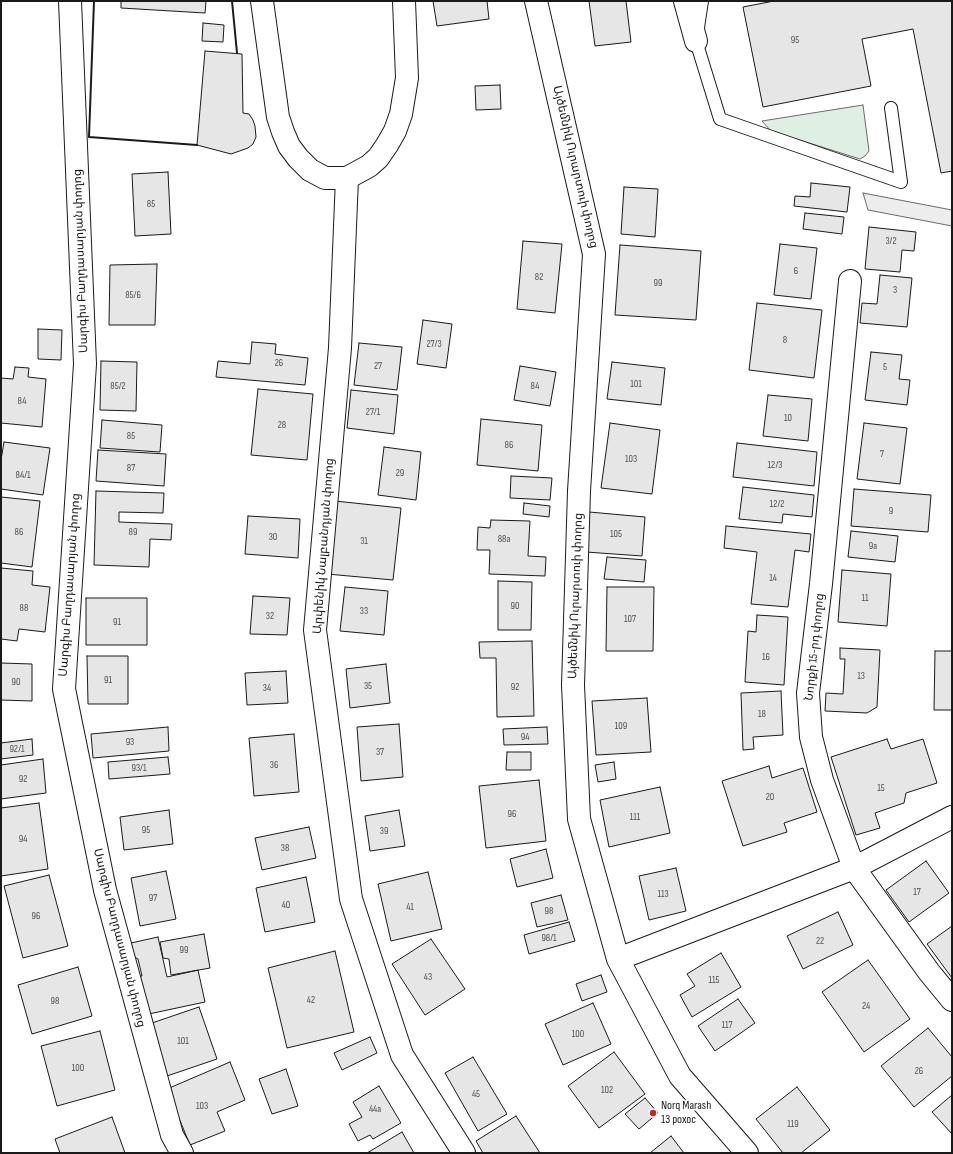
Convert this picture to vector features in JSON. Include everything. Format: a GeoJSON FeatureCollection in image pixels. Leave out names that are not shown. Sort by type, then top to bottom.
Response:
{"type":"FeatureCollection","features":[{"type":"Feature","properties":{"kind":"street","name":"Սարգիս Բաղդասարյան փողոց"},"geometry":{"type":"LineString","coordinates":[[70,1],[85,364],[64,689],[105,890],[172,1135],[182,1153]]}},
{"type":"Feature","properties":{"kind":"street"},"geometry":{"type":"LineString","coordinates":[[262,1],[278,117],[286,139],[298,158],[310,170],[325,178],[347,178],[369,166],[378,158],[392,136],[401,114],[407,78],[404,1]]}},
{"type":"Feature","properties":{"kind":"street","name":"Այծեմնիկ Ուրարտուի փողոց"},"geometry":{"type":"LineString","coordinates":[[536,1],[594,254],[579,491],[573,685],[579,819],[618,959],[680,1076],[747,1153]]}},
{"type":"Feature","properties":{"kind":"street"},"geometry":{"type":"LineString","coordinates":[[685,1],[696,41]]}},
{"type":"Feature","properties":{"kind":"street","name":"Արփենիկ Նալբանդյան փողոց"},"geometry":{"type":"LineString","coordinates":[[347,178],[340,348],[315,630],[351,899],[402,1056],[464,1153]]}},
{"type":"Feature","properties":{"kind":"street","name":"Նորքի 15-րդ փողոց"},"geometry":{"type":"LineString","coordinates":[[850,281],[821,584],[808,694],[811,737],[820,772],[854,868],[929,972],[952,1000]]}},
{"type":"Feature","properties":{"kind":"street"},"geometry":{"type":"LineString","coordinates":[[618,959],[854,868],[952,817]]}},
{"type":"Feature","properties":{"kind":"lane"},"geometry":{"type":"LineString","coordinates":[[702,1],[696,41],[720,119],[901,182],[891,108]]}},
{"type":"Feature","properties":{"kind":"green space"},"geometry":{"type":"Polygon","coordinates":[[[863,105],[869,151],[860,159],[771,131],[762,121],[863,105]]]}},
{"type":"Feature","properties":{"kind":"shaded area"},"geometry":{"type":"Polygon","coordinates":[[[863,193],[952,210],[952,226],[868,210],[863,193]]]}},
{"type":"Feature","properties":{"kind":"building"},"geometry":{"type":"Polygon","coordinates":[[[121,1],[206,1],[205,13],[121,8],[121,1]]]}},
{"type":"Feature","properties":{"kind":"building"},"geometry":{"type":"Polygon","coordinates":[[[433,1],[487,1],[489,19],[437,26],[433,1]]]}},
{"type":"Feature","properties":{"kind":"building"},"geometry":{"type":"Polygon","coordinates":[[[589,1],[626,1],[631,42],[595,46],[589,1]]]}},
{"type":"Feature","properties":{"kind":"building"},"geometry":{"type":"Polygon","coordinates":[[[774,1],[952,1],[952,171],[941,173],[913,29],[862,39],[871,86],[763,107],[743,7],[774,1]]]}},
{"type":"Feature","properties":{"kind":"building"},"geometry":{"type":"Polygon","coordinates":[[[203,23],[224,25],[223,42],[202,41],[203,23]]]}},
{"type":"Feature","properties":{"kind":"building"},"geometry":{"type":"Polygon","coordinates":[[[205,51],[242,54],[243,113],[249,114],[253,120],[256,137],[253,144],[248,148],[231,154],[197,145],[205,51]]]}},
{"type":"Feature","properties":{"kind":"building"},"geometry":{"type":"Polygon","coordinates":[[[500,85],[501,109],[476,110],[475,86],[500,85]]]}},
{"type":"Feature","properties":{"kind":"building"},"geometry":{"type":"Polygon","coordinates":[[[168,172],[171,234],[135,236],[132,174],[168,172]]]}},
{"type":"Feature","properties":{"kind":"building"},"geometry":{"type":"Polygon","coordinates":[[[811,183],[850,187],[847,212],[794,206],[795,196],[810,197],[811,183]]]}},
{"type":"Feature","properties":{"kind":"building"},"geometry":{"type":"Polygon","coordinates":[[[624,187],[658,189],[655,237],[621,234],[624,187]]]}},
{"type":"Feature","properties":{"kind":"building"},"geometry":{"type":"Polygon","coordinates":[[[805,213],[844,217],[842,234],[803,229],[805,213]]]}},
{"type":"Feature","properties":{"kind":"building"},"geometry":{"type":"Polygon","coordinates":[[[869,227],[916,232],[914,251],[902,250],[900,272],[865,269],[869,227]]]}},
{"type":"Feature","properties":{"kind":"building"},"geometry":{"type":"Polygon","coordinates":[[[523,241],[562,244],[555,313],[517,309],[523,241]]]}},
{"type":"Feature","properties":{"kind":"building"},"geometry":{"type":"Polygon","coordinates":[[[780,244],[817,248],[811,299],[774,295],[780,244]]]}},
{"type":"Feature","properties":{"kind":"building"},"geometry":{"type":"Polygon","coordinates":[[[620,245],[701,251],[696,320],[615,315],[620,245]]]}},
{"type":"Feature","properties":{"kind":"building"},"geometry":{"type":"Polygon","coordinates":[[[157,264],[155,325],[109,325],[110,265],[157,264]]]}},
{"type":"Feature","properties":{"kind":"building"},"geometry":{"type":"Polygon","coordinates":[[[880,275],[912,278],[907,327],[860,323],[862,303],[877,304],[880,275]]]}},
{"type":"Feature","properties":{"kind":"building"},"geometry":{"type":"Polygon","coordinates":[[[757,303],[822,310],[814,378],[749,370],[757,303]]]}},
{"type":"Feature","properties":{"kind":"building"},"geometry":{"type":"Polygon","coordinates":[[[423,320],[452,324],[446,368],[417,364],[423,320]]]}},
{"type":"Feature","properties":{"kind":"building"},"geometry":{"type":"Polygon","coordinates":[[[38,329],[62,330],[61,360],[38,359],[38,329]]]}},
{"type":"Feature","properties":{"kind":"building"},"geometry":{"type":"Polygon","coordinates":[[[252,342],[276,344],[275,354],[308,358],[305,385],[216,377],[218,361],[250,364],[252,342]]]}},
{"type":"Feature","properties":{"kind":"building"},"geometry":{"type":"Polygon","coordinates":[[[359,343],[402,347],[397,390],[354,385],[359,343]]]}},
{"type":"Feature","properties":{"kind":"building"},"geometry":{"type":"Polygon","coordinates":[[[871,352],[902,355],[899,379],[910,380],[907,405],[865,400],[871,352]]]}},
{"type":"Feature","properties":{"kind":"building"},"geometry":{"type":"Polygon","coordinates":[[[101,361],[137,362],[136,411],[100,410],[101,361]]]}},
{"type":"Feature","properties":{"kind":"building"},"geometry":{"type":"Polygon","coordinates":[[[612,362],[665,368],[661,405],[607,399],[612,362]]]}},
{"type":"Feature","properties":{"kind":"building"},"geometry":{"type":"Polygon","coordinates":[[[520,366],[556,372],[550,406],[514,400],[520,366]]]}},
{"type":"Feature","properties":{"kind":"building"},"geometry":{"type":"Polygon","coordinates":[[[15,367],[29,368],[28,377],[46,379],[42,427],[1,423],[1,378],[13,379],[15,367]]]}},
{"type":"Feature","properties":{"kind":"building"},"geometry":{"type":"Polygon","coordinates":[[[258,389],[313,394],[307,460],[251,455],[258,389]]]}},
{"type":"Feature","properties":{"kind":"building"},"geometry":{"type":"Polygon","coordinates":[[[351,390],[398,395],[394,434],[347,428],[351,390]]]}},
{"type":"Feature","properties":{"kind":"building"},"geometry":{"type":"Polygon","coordinates":[[[768,395],[812,399],[808,441],[763,436],[768,395]]]}},
{"type":"Feature","properties":{"kind":"building"},"geometry":{"type":"Polygon","coordinates":[[[481,419],[542,425],[538,471],[477,465],[481,419]]]}},
{"type":"Feature","properties":{"kind":"building"},"geometry":{"type":"Polygon","coordinates":[[[102,420],[162,425],[160,452],[100,448],[102,420]]]}},
{"type":"Feature","properties":{"kind":"building"},"geometry":{"type":"Polygon","coordinates":[[[610,423],[660,430],[652,494],[601,488],[610,423]]]}},
{"type":"Feature","properties":{"kind":"building"},"geometry":{"type":"Polygon","coordinates":[[[864,423],[907,428],[900,484],[857,479],[864,423]]]}},
{"type":"Feature","properties":{"kind":"building"},"geometry":{"type":"Polygon","coordinates":[[[4,442],[50,448],[43,495],[1,489],[1,460],[4,442]]]}},
{"type":"Feature","properties":{"kind":"building"},"geometry":{"type":"Polygon","coordinates":[[[737,443],[817,452],[814,486],[733,477],[737,443]]]}},
{"type":"Feature","properties":{"kind":"building"},"geometry":{"type":"Polygon","coordinates":[[[384,447],[421,452],[416,500],[378,495],[384,447]]]}},
{"type":"Feature","properties":{"kind":"building"},"geometry":{"type":"Polygon","coordinates":[[[98,450],[166,454],[164,486],[96,481],[98,450]]]}},
{"type":"Feature","properties":{"kind":"building"},"geometry":{"type":"Polygon","coordinates":[[[511,476],[552,478],[550,500],[510,498],[511,476]]]}},
{"type":"Feature","properties":{"kind":"building"},"geometry":{"type":"Polygon","coordinates":[[[743,487],[814,495],[812,517],[783,514],[782,523],[739,519],[743,487]]]}},
{"type":"Feature","properties":{"kind":"building"},"geometry":{"type":"Polygon","coordinates":[[[854,489],[931,495],[928,532],[851,526],[854,489]]]}},
{"type":"Feature","properties":{"kind":"building"},"geometry":{"type":"Polygon","coordinates":[[[96,491],[164,493],[163,513],[119,512],[119,522],[172,524],[171,540],[150,539],[149,567],[94,565],[96,491]]]}},
{"type":"Feature","properties":{"kind":"building"},"geometry":{"type":"Polygon","coordinates":[[[1,497],[40,501],[32,567],[1,563],[1,497]]]}},
{"type":"Feature","properties":{"kind":"building"},"geometry":{"type":"Polygon","coordinates":[[[335,501],[401,508],[393,580],[327,574],[335,501]]]}},
{"type":"Feature","properties":{"kind":"building"},"geometry":{"type":"Polygon","coordinates":[[[524,503],[550,506],[549,517],[523,514],[524,503]]]}},
{"type":"Feature","properties":{"kind":"building"},"geometry":{"type":"Polygon","coordinates":[[[589,512],[645,517],[642,556],[586,552],[589,512]]]}},
{"type":"Feature","properties":{"kind":"building"},"geometry":{"type":"Polygon","coordinates":[[[248,516],[300,519],[298,558],[245,554],[248,516]]]}},
{"type":"Feature","properties":{"kind":"building"},"geometry":{"type":"Polygon","coordinates":[[[491,520],[530,521],[528,556],[546,557],[545,576],[489,574],[490,550],[477,550],[478,527],[490,528],[491,520]]]}},
{"type":"Feature","properties":{"kind":"building"},"geometry":{"type":"Polygon","coordinates":[[[726,526],[811,534],[809,552],[795,550],[788,607],[751,604],[757,552],[724,548],[726,526]]]}},
{"type":"Feature","properties":{"kind":"building"},"geometry":{"type":"Polygon","coordinates":[[[851,531],[898,536],[895,562],[848,557],[851,531]]]}},
{"type":"Feature","properties":{"kind":"building"},"geometry":{"type":"Polygon","coordinates":[[[607,557],[646,560],[644,582],[604,579],[607,557]]]}},
{"type":"Feature","properties":{"kind":"building"},"geometry":{"type":"Polygon","coordinates":[[[1,568],[33,571],[32,585],[50,587],[45,632],[19,629],[17,641],[1,639],[1,568]]]}},
{"type":"Feature","properties":{"kind":"building"},"geometry":{"type":"Polygon","coordinates":[[[842,570],[891,574],[887,626],[838,622],[842,570]]]}},
{"type":"Feature","properties":{"kind":"building"},"geometry":{"type":"Polygon","coordinates":[[[498,581],[532,582],[531,630],[498,630],[498,581]]]}},
{"type":"Feature","properties":{"kind":"building"},"geometry":{"type":"Polygon","coordinates":[[[345,587],[388,591],[384,635],[340,631],[345,587]]]}},
{"type":"Feature","properties":{"kind":"building"},"geometry":{"type":"Polygon","coordinates":[[[607,587],[654,587],[653,651],[606,651],[607,587]]]}},
{"type":"Feature","properties":{"kind":"building"},"geometry":{"type":"Polygon","coordinates":[[[253,596],[290,598],[287,635],[250,634],[253,596]]]}},
{"type":"Feature","properties":{"kind":"building"},"geometry":{"type":"Polygon","coordinates":[[[86,598],[147,598],[147,645],[86,645],[86,598]]]}},
{"type":"Feature","properties":{"kind":"building"},"geometry":{"type":"Polygon","coordinates":[[[757,615],[788,617],[784,685],[745,682],[748,631],[756,632],[757,615]]]}},
{"type":"Feature","properties":{"kind":"building"},"geometry":{"type":"Polygon","coordinates":[[[532,641],[534,716],[497,717],[496,658],[480,658],[479,642],[532,641]]]}},
{"type":"Feature","properties":{"kind":"building"},"geometry":{"type":"Polygon","coordinates":[[[840,648],[880,650],[877,707],[867,713],[825,711],[826,693],[843,694],[845,659],[840,659],[840,648]]]}},
{"type":"Feature","properties":{"kind":"building"},"geometry":{"type":"Polygon","coordinates":[[[935,651],[952,651],[952,710],[934,710],[935,651]]]}},
{"type":"Feature","properties":{"kind":"building"},"geometry":{"type":"Polygon","coordinates":[[[87,656],[128,656],[128,704],[88,704],[87,656]]]}},
{"type":"Feature","properties":{"kind":"building"},"geometry":{"type":"Polygon","coordinates":[[[1,663],[32,664],[32,701],[1,700],[1,663]]]}},
{"type":"Feature","properties":{"kind":"building"},"geometry":{"type":"Polygon","coordinates":[[[386,664],[390,703],[350,708],[346,669],[386,664]]]}},
{"type":"Feature","properties":{"kind":"building"},"geometry":{"type":"Polygon","coordinates":[[[286,671],[288,703],[247,705],[245,673],[286,671]]]}},
{"type":"Feature","properties":{"kind":"building"},"geometry":{"type":"Polygon","coordinates":[[[781,691],[783,735],[753,737],[754,749],[743,750],[741,693],[781,691]]]}},
{"type":"Feature","properties":{"kind":"building"},"geometry":{"type":"Polygon","coordinates":[[[647,698],[651,752],[596,755],[592,701],[647,698]]]}},
{"type":"Feature","properties":{"kind":"building"},"geometry":{"type":"Polygon","coordinates":[[[399,724],[403,777],[361,781],[357,727],[399,724]]]}},
{"type":"Feature","properties":{"kind":"building"},"geometry":{"type":"Polygon","coordinates":[[[168,727],[169,751],[93,758],[91,734],[168,727]]]}},
{"type":"Feature","properties":{"kind":"building"},"geometry":{"type":"Polygon","coordinates":[[[547,727],[548,744],[504,745],[503,729],[547,727]]]}},
{"type":"Feature","properties":{"kind":"building"},"geometry":{"type":"Polygon","coordinates":[[[294,734],[299,792],[254,796],[249,738],[294,734]]]}},
{"type":"Feature","properties":{"kind":"building"},"geometry":{"type":"Polygon","coordinates":[[[32,739],[33,755],[1,759],[1,743],[32,739]]]}},
{"type":"Feature","properties":{"kind":"building"},"geometry":{"type":"Polygon","coordinates":[[[887,739],[891,749],[923,739],[937,783],[906,793],[904,803],[875,813],[880,828],[856,835],[831,757],[887,739]]]}},
{"type":"Feature","properties":{"kind":"building"},"geometry":{"type":"Polygon","coordinates":[[[507,752],[531,752],[531,770],[506,770],[507,752]]]}},
{"type":"Feature","properties":{"kind":"building"},"geometry":{"type":"Polygon","coordinates":[[[168,757],[170,774],[109,779],[108,762],[168,757]]]}},
{"type":"Feature","properties":{"kind":"building"},"geometry":{"type":"Polygon","coordinates":[[[43,759],[46,793],[1,799],[1,765],[43,759]]]}},
{"type":"Feature","properties":{"kind":"building"},"geometry":{"type":"Polygon","coordinates":[[[614,762],[616,779],[598,782],[595,765],[614,762]]]}},
{"type":"Feature","properties":{"kind":"building"},"geometry":{"type":"Polygon","coordinates":[[[769,766],[772,778],[803,768],[817,812],[784,823],[787,832],[743,846],[722,781],[769,766]]]}},
{"type":"Feature","properties":{"kind":"building"},"geometry":{"type":"Polygon","coordinates":[[[539,780],[546,841],[486,848],[479,786],[539,780]]]}},
{"type":"Feature","properties":{"kind":"building"},"geometry":{"type":"Polygon","coordinates":[[[660,787],[670,833],[609,847],[600,800],[660,787]]]}},
{"type":"Feature","properties":{"kind":"building"},"geometry":{"type":"Polygon","coordinates":[[[39,803],[48,869],[1,876],[1,808],[39,803]]]}},
{"type":"Feature","properties":{"kind":"building"},"geometry":{"type":"Polygon","coordinates":[[[169,810],[173,844],[124,850],[120,817],[169,810]]]}},
{"type":"Feature","properties":{"kind":"building"},"geometry":{"type":"Polygon","coordinates":[[[399,810],[405,846],[370,851],[365,816],[399,810]]]}},
{"type":"Feature","properties":{"kind":"building"},"geometry":{"type":"Polygon","coordinates":[[[309,827],[316,858],[262,870],[255,838],[309,827]]]}},
{"type":"Feature","properties":{"kind":"building"},"geometry":{"type":"Polygon","coordinates":[[[546,849],[553,878],[517,887],[510,859],[546,849]]]}},
{"type":"Feature","properties":{"kind":"building"},"geometry":{"type":"Polygon","coordinates":[[[926,861],[949,893],[909,922],[886,890],[926,861]]]}},
{"type":"Feature","properties":{"kind":"building"},"geometry":{"type":"Polygon","coordinates":[[[676,868],[686,911],[649,920],[639,876],[676,868]]]}},
{"type":"Feature","properties":{"kind":"building"},"geometry":{"type":"Polygon","coordinates":[[[166,871],[176,919],[140,926],[131,878],[166,871]]]}},
{"type":"Feature","properties":{"kind":"building"},"geometry":{"type":"Polygon","coordinates":[[[428,872],[442,929],[391,941],[378,884],[428,872]]]}},
{"type":"Feature","properties":{"kind":"building"},"geometry":{"type":"Polygon","coordinates":[[[49,875],[68,946],[23,958],[4,886],[49,875]]]}},
{"type":"Feature","properties":{"kind":"building"},"geometry":{"type":"Polygon","coordinates":[[[306,877],[315,922],[265,932],[256,888],[306,877]]]}},
{"type":"Feature","properties":{"kind":"building"},"geometry":{"type":"Polygon","coordinates":[[[561,895],[568,920],[537,927],[531,903],[561,895]]]}},
{"type":"Feature","properties":{"kind":"building"},"geometry":{"type":"Polygon","coordinates":[[[838,912],[853,945],[803,969],[787,936],[838,912]]]}},
{"type":"Feature","properties":{"kind":"building"},"geometry":{"type":"Polygon","coordinates":[[[569,922],[575,941],[529,954],[524,935],[569,922]]]}},
{"type":"Feature","properties":{"kind":"building"},"geometry":{"type":"Polygon","coordinates":[[[952,926],[952,978],[927,944],[952,926]]]}},
{"type":"Feature","properties":{"kind":"building"},"geometry":{"type":"Polygon","coordinates":[[[204,934],[210,968],[171,975],[169,959],[163,958],[160,942],[204,934]]]}},
{"type":"Feature","properties":{"kind":"building"},"geometry":{"type":"Polygon","coordinates":[[[158,937],[167,977],[198,970],[205,1002],[144,1015],[136,977],[142,976],[138,959],[134,957],[131,943],[158,937]]]}},
{"type":"Feature","properties":{"kind":"building"},"geometry":{"type":"Polygon","coordinates":[[[431,939],[465,989],[425,1015],[392,964],[431,939]]]}},
{"type":"Feature","properties":{"kind":"building"},"geometry":{"type":"Polygon","coordinates":[[[335,951],[354,1032],[287,1048],[268,968],[335,951]]]}},
{"type":"Feature","properties":{"kind":"building"},"geometry":{"type":"Polygon","coordinates":[[[721,953],[741,987],[692,1017],[680,995],[695,986],[687,974],[721,953]]]}},
{"type":"Feature","properties":{"kind":"building"},"geometry":{"type":"Polygon","coordinates":[[[868,960],[910,1019],[864,1052],[822,992],[868,960]]]}},
{"type":"Feature","properties":{"kind":"building"},"geometry":{"type":"Polygon","coordinates":[[[78,967],[92,1016],[32,1034],[18,985],[78,967]]]}},
{"type":"Feature","properties":{"kind":"building"},"geometry":{"type":"Polygon","coordinates":[[[601,975],[607,992],[582,1001],[576,984],[601,975]]]}},
{"type":"Feature","properties":{"kind":"building"},"geometry":{"type":"Polygon","coordinates":[[[738,999],[755,1023],[715,1051],[698,1026],[738,999]]]}},
{"type":"Feature","properties":{"kind":"building"},"geometry":{"type":"Polygon","coordinates":[[[593,1003],[611,1044],[563,1065],[545,1024],[593,1003]]]}},
{"type":"Feature","properties":{"kind":"building"},"geometry":{"type":"Polygon","coordinates":[[[199,1007],[217,1059],[167,1076],[149,1024],[199,1007]]]}},
{"type":"Feature","properties":{"kind":"building"},"geometry":{"type":"Polygon","coordinates":[[[928,1028],[952,1057],[952,1076],[914,1107],[881,1066],[928,1028]]]}},
{"type":"Feature","properties":{"kind":"building"},"geometry":{"type":"Polygon","coordinates":[[[100,1031],[115,1090],[57,1106],[41,1046],[100,1031]]]}},
{"type":"Feature","properties":{"kind":"building"},"geometry":{"type":"Polygon","coordinates":[[[370,1037],[377,1053],[342,1070],[334,1053],[370,1037]]]}},
{"type":"Feature","properties":{"kind":"building"},"geometry":{"type":"Polygon","coordinates":[[[614,1052],[645,1094],[599,1128],[568,1086],[614,1052]]]}},
{"type":"Feature","properties":{"kind":"building"},"geometry":{"type":"Polygon","coordinates":[[[473,1057],[507,1114],[478,1131],[445,1073],[473,1057]]]}},
{"type":"Feature","properties":{"kind":"building"},"geometry":{"type":"Polygon","coordinates":[[[230,1062],[245,1100],[217,1112],[225,1131],[190,1145],[167,1089],[230,1062]]]}},
{"type":"Feature","properties":{"kind":"building"},"geometry":{"type":"Polygon","coordinates":[[[286,1069],[298,1106],[272,1114],[259,1079],[286,1069]]]}},
{"type":"Feature","properties":{"kind":"building"},"geometry":{"type":"Polygon","coordinates":[[[379,1086],[401,1123],[373,1139],[370,1135],[358,1141],[349,1124],[362,1117],[353,1102],[379,1086]]]}},
{"type":"Feature","properties":{"kind":"building"},"geometry":{"type":"Polygon","coordinates":[[[797,1087],[830,1130],[801,1153],[783,1153],[756,1119],[797,1087]]]}},
{"type":"Feature","properties":{"kind":"building"},"geometry":{"type":"Polygon","coordinates":[[[952,1095],[952,1134],[932,1112],[952,1095]]]}},
{"type":"Feature","properties":{"kind":"building"},"geometry":{"type":"Polygon","coordinates":[[[645,1098],[658,1113],[639,1129],[625,1114],[645,1098]]]}},
{"type":"Feature","properties":{"kind":"building"},"geometry":{"type":"Polygon","coordinates":[[[516,1116],[540,1153],[483,1153],[476,1141],[516,1116]]]}},
{"type":"Feature","properties":{"kind":"building"},"geometry":{"type":"Polygon","coordinates":[[[112,1117],[125,1153],[60,1153],[55,1139],[112,1117]]]}},
{"type":"Feature","properties":{"kind":"building"},"geometry":{"type":"Polygon","coordinates":[[[402,1132],[414,1153],[367,1153],[402,1132]]]}},
{"type":"Feature","properties":{"kind":"building"},"geometry":{"type":"Polygon","coordinates":[[[671,1136],[684,1153],[650,1153],[671,1136]]]}},
{"type":"Feature","properties":{"kind":"wall"},"geometry":{"type":"LineString","coordinates":[[94,1],[89,137],[197,145]]}},
{"type":"Feature","properties":{"kind":"wall"},"geometry":{"type":"LineString","coordinates":[[232,1],[237,53]]}},
{"type":"Feature","properties":{"kind":"place","name":"Norq Marash 13 poxoc"},"geometry":{"type":"Point","coordinates":[653,1113]}}]}
